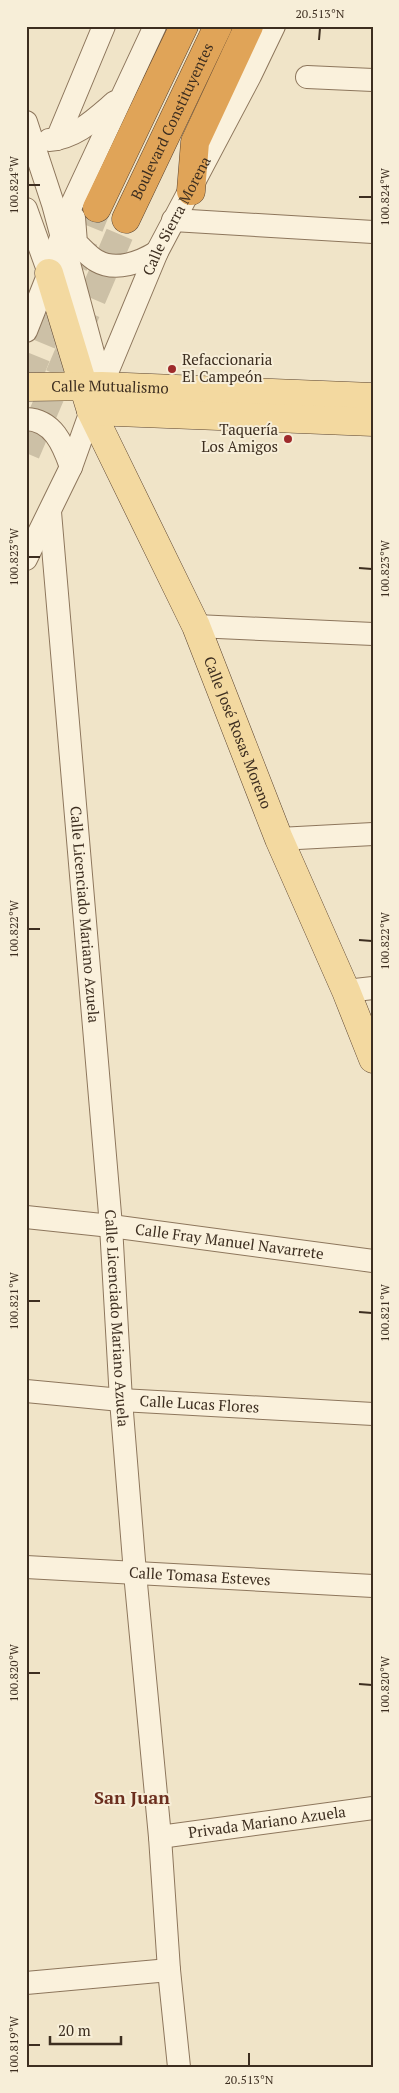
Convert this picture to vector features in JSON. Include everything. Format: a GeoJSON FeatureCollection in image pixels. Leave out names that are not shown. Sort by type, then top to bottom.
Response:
{"type":"FeatureCollection","features":[{"type":"Feature","properties":{"kind":"highway","name":"Boulevard Constituyentes"},"geometry":{"type":"LineString","coordinates":[[85,206],[184,26]]}},
{"type":"Feature","properties":{"kind":"highway","name":"Boulevard Constituyentes"},"geometry":{"type":"LineString","coordinates":[[126,219],[218,26]]}},
{"type":"Feature","properties":{"kind":"highway"},"geometry":{"type":"LineString","coordinates":[[191,191],[195,142],[249,26]]}},
{"type":"Feature","properties":{"kind":"main road","name":"Calle José Rosas Moreno"},"geometry":{"type":"LineString","coordinates":[[49,273],[92,395],[196,626],[279,839],[346,990],[373,1059]]}},
{"type":"Feature","properties":{"kind":"main road","name":"Calle Mutualismo"},"geometry":{"type":"LineString","coordinates":[[26,387],[373,422]]}},
{"type":"Feature","properties":{"kind":"main road","name":"Calle Mutualismo"},"geometry":{"type":"LineString","coordinates":[[92,395],[373,397]]}},
{"type":"Feature","properties":{"kind":"street"},"geometry":{"type":"LineString","coordinates":[[57,139],[104,26]]}},
{"type":"Feature","properties":{"kind":"street"},"geometry":{"type":"LineString","coordinates":[[155,26],[120,98],[85,206],[76,243],[97,262],[120,266],[142,261],[157,252]]}},
{"type":"Feature","properties":{"kind":"street","name":"Calle Sierra Morena"},"geometry":{"type":"LineString","coordinates":[[26,559],[71,466],[92,395],[157,252],[173,220],[191,191],[274,26]]}},
{"type":"Feature","properties":{"kind":"street"},"geometry":{"type":"LineString","coordinates":[[307,77],[373,80]]}},
{"type":"Feature","properties":{"kind":"street"},"geometry":{"type":"LineString","coordinates":[[30,131],[57,139],[83,130],[120,98]]}},
{"type":"Feature","properties":{"kind":"street"},"geometry":{"type":"LineString","coordinates":[[30,131],[53,204],[61,238],[92,395]]}},
{"type":"Feature","properties":{"kind":"street"},"geometry":{"type":"LineString","coordinates":[[26,331],[61,238],[85,206]]}},
{"type":"Feature","properties":{"kind":"street"},"geometry":{"type":"LineString","coordinates":[[26,209],[49,273]]}},
{"type":"Feature","properties":{"kind":"street"},"geometry":{"type":"LineString","coordinates":[[173,220],[373,232]]}},
{"type":"Feature","properties":{"kind":"street"},"geometry":{"type":"LineString","coordinates":[[26,419],[46,423],[56,434],[71,466]]}},
{"type":"Feature","properties":{"kind":"street","name":"Calle Licenciado Mariano Azuela"},"geometry":{"type":"LineString","coordinates":[[50,512],[111,1226],[121,1400],[135,1573],[160,1837],[178,2067]]}},
{"type":"Feature","properties":{"kind":"street"},"geometry":{"type":"LineString","coordinates":[[26,566],[55,570]]}},
{"type":"Feature","properties":{"kind":"street"},"geometry":{"type":"LineString","coordinates":[[196,626],[373,634]]}},
{"type":"Feature","properties":{"kind":"street"},"geometry":{"type":"LineString","coordinates":[[279,839],[373,834]]}},
{"type":"Feature","properties":{"kind":"street"},"geometry":{"type":"LineString","coordinates":[[346,990],[373,988]]}},
{"type":"Feature","properties":{"kind":"street","name":"Calle Fray Manuel Navarrete"},"geometry":{"type":"LineString","coordinates":[[26,1217],[111,1226],[373,1261]]}},
{"type":"Feature","properties":{"kind":"street","name":"Calle Lucas Flores"},"geometry":{"type":"LineString","coordinates":[[26,1391],[121,1400],[373,1414]]}},
{"type":"Feature","properties":{"kind":"street","name":"Calle Tomasa Esteves"},"geometry":{"type":"LineString","coordinates":[[26,1567],[373,1586]]}},
{"type":"Feature","properties":{"kind":"street","name":"Privada Mariano Azuela"},"geometry":{"type":"LineString","coordinates":[[160,1837],[373,1808]]}},
{"type":"Feature","properties":{"kind":"street"},"geometry":{"type":"LineString","coordinates":[[26,1983],[169,1970]]}},
{"type":"Feature","properties":{"kind":"tunnel"},"geometry":{"type":"LineString","coordinates":[[26,382],[97,208]]}},
{"type":"Feature","properties":{"kind":"tunnel"},"geometry":{"type":"LineString","coordinates":[[26,453],[126,219]]}},
{"type":"Feature","properties":{"kind":"place","name":"Refaccionaria El Campeón"},"geometry":{"type":"Point","coordinates":[172,369]}},
{"type":"Feature","properties":{"kind":"place","name":"Taquería Los Amigos"},"geometry":{"type":"Point","coordinates":[288,439]}},
{"type":"Feature","properties":{"kind":"district","name":"San Juan"},"geometry":{"type":"Point","coordinates":[132,1798]}}]}
